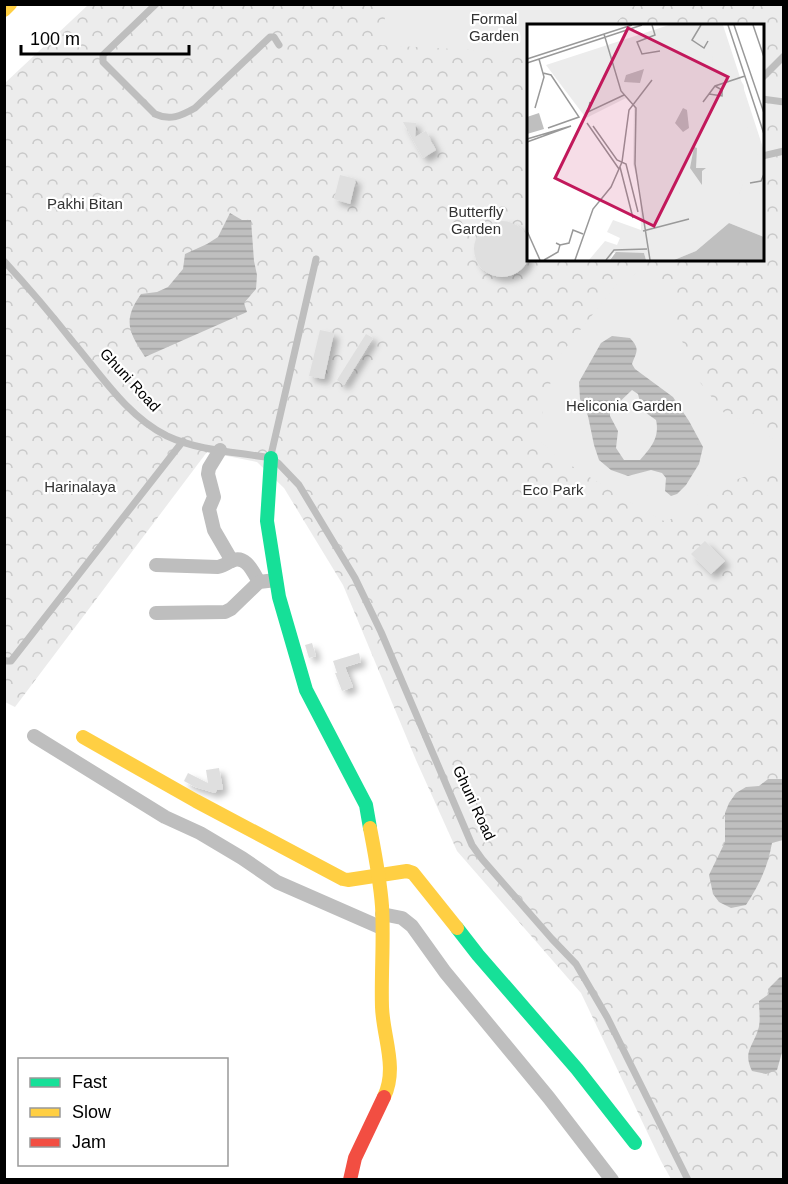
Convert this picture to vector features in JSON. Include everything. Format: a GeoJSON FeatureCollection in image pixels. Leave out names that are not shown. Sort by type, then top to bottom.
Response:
{"type":"FeatureCollection","features":[{"type":"Feature","properties":{"kind":"street"},"geometry":{"type":"LineString","coordinates":[[4,10],[10,4]]}},
{"type":"Feature","properties":{"kind":"street"},"geometry":{"type":"LineString","coordinates":[[220,450],[209,468],[208,474],[214,497],[209,515],[214,530],[232,561]]}},
{"type":"Feature","properties":{"kind":"street"},"geometry":{"type":"LineString","coordinates":[[271,458],[267,521],[279,597],[306,690],[366,805],[379,876],[382,911],[382,1009],[391,1067],[386,1093],[355,1158],[350,1179]]}},
{"type":"Feature","properties":{"kind":"street"},"geometry":{"type":"LineString","coordinates":[[156,565],[218,567],[240,560],[245,562],[259,582]]}},
{"type":"Feature","properties":{"kind":"street"},"geometry":{"type":"LineString","coordinates":[[156,613],[225,612],[259,582],[276,580]]}},
{"type":"Feature","properties":{"kind":"street"},"geometry":{"type":"LineString","coordinates":[[34,736],[165,817],[217,843],[277,882],[382,928]]}},
{"type":"Feature","properties":{"kind":"street"},"geometry":{"type":"LineString","coordinates":[[83,737],[196,801],[343,879],[412,873],[420,880],[478,955],[577,1069],[635,1143]]}},
{"type":"Feature","properties":{"kind":"street"},"geometry":{"type":"LineString","coordinates":[[382,911],[402,918],[412,926],[445,972],[549,1098],[612,1179]]}},
{"type":"Feature","properties":{"kind":"lane"},"geometry":{"type":"LineString","coordinates":[[156,4],[102,58],[103,62],[154,114],[163,118],[173,118],[195,108],[270,37],[274,37],[279,45]]}},
{"type":"Feature","properties":{"kind":"lane"},"geometry":{"type":"LineString","coordinates":[[764,76],[783,56]]}},
{"type":"Feature","properties":{"kind":"lane"},"geometry":{"type":"LineString","coordinates":[[764,99],[783,102]]}},
{"type":"Feature","properties":{"kind":"lane"},"geometry":{"type":"LineString","coordinates":[[764,156],[783,151]]}},
{"type":"Feature","properties":{"kind":"lane"},"geometry":{"type":"LineString","coordinates":[[271,458],[316,259]]}},
{"type":"Feature","properties":{"kind":"lane","name":"Ghuni Road"},"geometry":{"type":"LineString","coordinates":[[4,261],[44,305],[110,388],[151,427],[169,437],[201,447],[271,458],[299,485],[355,578],[381,632],[472,845],[576,964],[607,1017],[688,1179]]}},
{"type":"Feature","properties":{"kind":"lane"},"geometry":{"type":"LineString","coordinates":[[4,660],[11,661],[183,441]]}},
{"type":"Feature","properties":{"kind":"green space","name":"Formal Garden"},"geometry":{"type":"Polygon","coordinates":[[[388,4],[635,4],[614,24],[527,24],[527,53],[379,45],[388,4]]]}},
{"type":"Feature","properties":{"kind":"green space","name":"Eco Park"},"geometry":{"type":"Polygon","coordinates":[[[88,5],[783,5],[783,1179],[671,1179],[581,993],[457,851],[416,760],[343,585],[284,488],[257,462],[207,452],[15,707],[5,702],[5,83],[88,5]]]}},
{"type":"Feature","properties":{"kind":"green space","name":"Heliconia Garden"},"geometry":{"type":"Polygon","coordinates":[[[648,267],[670,292],[683,344],[695,376],[725,414],[757,425],[778,444],[783,456],[783,464],[717,486],[688,514],[664,521],[553,454],[536,436],[557,359],[617,284],[648,267]]]}},
{"type":"Feature","properties":{"kind":"shaded area"},"geometry":{"type":"Polygon","coordinates":[[[230,213],[242,220],[251,220],[257,275],[256,289],[244,303],[247,312],[145,357],[130,326],[131,312],[135,303],[141,294],[157,292],[168,287],[183,269],[185,254],[218,237],[230,213]]]}},
{"type":"Feature","properties":{"kind":"shaded area"},"geometry":{"type":"Polygon","coordinates":[[[612,336],[630,338],[636,348],[632,364],[635,369],[673,397],[703,447],[699,464],[686,485],[677,494],[671,496],[665,491],[666,478],[662,473],[651,470],[628,476],[611,470],[599,460],[588,416],[580,399],[579,382],[601,343],[612,336]],[[632,390],[610,411],[610,416],[618,431],[616,448],[624,460],[640,460],[656,437],[656,420],[642,410],[638,394],[632,390]]]}},
{"type":"Feature","properties":{"kind":"shaded area"},"geometry":{"type":"Polygon","coordinates":[[[768,779],[783,779],[783,840],[772,843],[762,876],[746,905],[731,908],[719,902],[713,894],[709,875],[725,842],[725,813],[736,793],[746,787],[759,786],[768,779]]]}},
{"type":"Feature","properties":{"kind":"shaded area"},"geometry":{"type":"Polygon","coordinates":[[[780,977],[783,977],[783,1049],[777,1070],[766,1074],[752,1071],[748,1054],[759,1027],[759,1001],[769,994],[768,989],[780,977]]]}},
{"type":"Feature","properties":{"kind":"building"},"geometry":{"type":"Polygon","coordinates":[[[403,122],[416,123],[415,137],[426,131],[436,150],[423,158],[403,122]]]}},
{"type":"Feature","properties":{"kind":"building"},"geometry":{"type":"Polygon","coordinates":[[[340,175],[356,179],[350,204],[334,199],[340,175]]]}},
{"type":"Feature","properties":{"kind":"building"},"geometry":{"type":"Polygon","coordinates":[[[502,221],[513,223],[525,233],[527,261],[522,269],[513,275],[502,277],[491,275],[482,269],[476,260],[474,249],[476,238],[482,229],[491,223],[502,221]]]}},
{"type":"Feature","properties":{"kind":"building"},"geometry":{"type":"Polygon","coordinates":[[[320,330],[334,333],[324,379],[309,376],[320,330]]]}},
{"type":"Feature","properties":{"kind":"building"},"geometry":{"type":"Polygon","coordinates":[[[366,334],[373,338],[344,385],[337,380],[366,334]]]}},
{"type":"Feature","properties":{"kind":"building"},"geometry":{"type":"Polygon","coordinates":[[[705,541],[725,561],[711,574],[691,554],[705,541]]]}},
{"type":"Feature","properties":{"kind":"building"},"geometry":{"type":"Polygon","coordinates":[[[312,643],[316,656],[309,658],[305,645],[312,643]]]}},
{"type":"Feature","properties":{"kind":"building"},"geometry":{"type":"Polygon","coordinates":[[[359,653],[361,662],[345,667],[353,687],[342,691],[333,661],[359,653]]]}},
{"type":"Feature","properties":{"kind":"building"},"geometry":{"type":"Polygon","coordinates":[[[219,768],[223,789],[215,793],[184,781],[188,773],[208,783],[206,770],[219,768]]]}},
{"type":"Feature","properties":{"kind":"traffic: fast"},"geometry":{"type":"LineString","coordinates":[[271,458],[267,521],[279,597],[306,690],[366,805],[370,828]]}},
{"type":"Feature","properties":{"kind":"traffic: fast"},"geometry":{"type":"LineString","coordinates":[[457,928],[577,1069],[635,1143]]}},
{"type":"Feature","properties":{"kind":"traffic: slow"},"geometry":{"type":"LineString","coordinates":[[4,10],[10,4]]}},
{"type":"Feature","properties":{"kind":"traffic: slow"},"geometry":{"type":"LineString","coordinates":[[83,737],[196,801],[343,879],[407,871],[413,873],[457,928]]}},
{"type":"Feature","properties":{"kind":"traffic: slow"},"geometry":{"type":"LineString","coordinates":[[370,828],[382,906],[382,1007],[390,1064],[390,1075],[384,1097]]}},
{"type":"Feature","properties":{"kind":"traffic: jam"},"geometry":{"type":"LineString","coordinates":[[350,1180],[355,1158],[384,1097]]}},
{"type":"Feature","properties":{"kind":"park label","name":"Pakhi Bitan"},"geometry":{"type":"Point","coordinates":[85,204]}},
{"type":"Feature","properties":{"kind":"park label","name":"Butterfly Garden"},"geometry":{"type":"Point","coordinates":[476,220]}},
{"type":"Feature","properties":{"kind":"park label","name":"Harinalaya"},"geometry":{"type":"Point","coordinates":[80,487]}}]}
